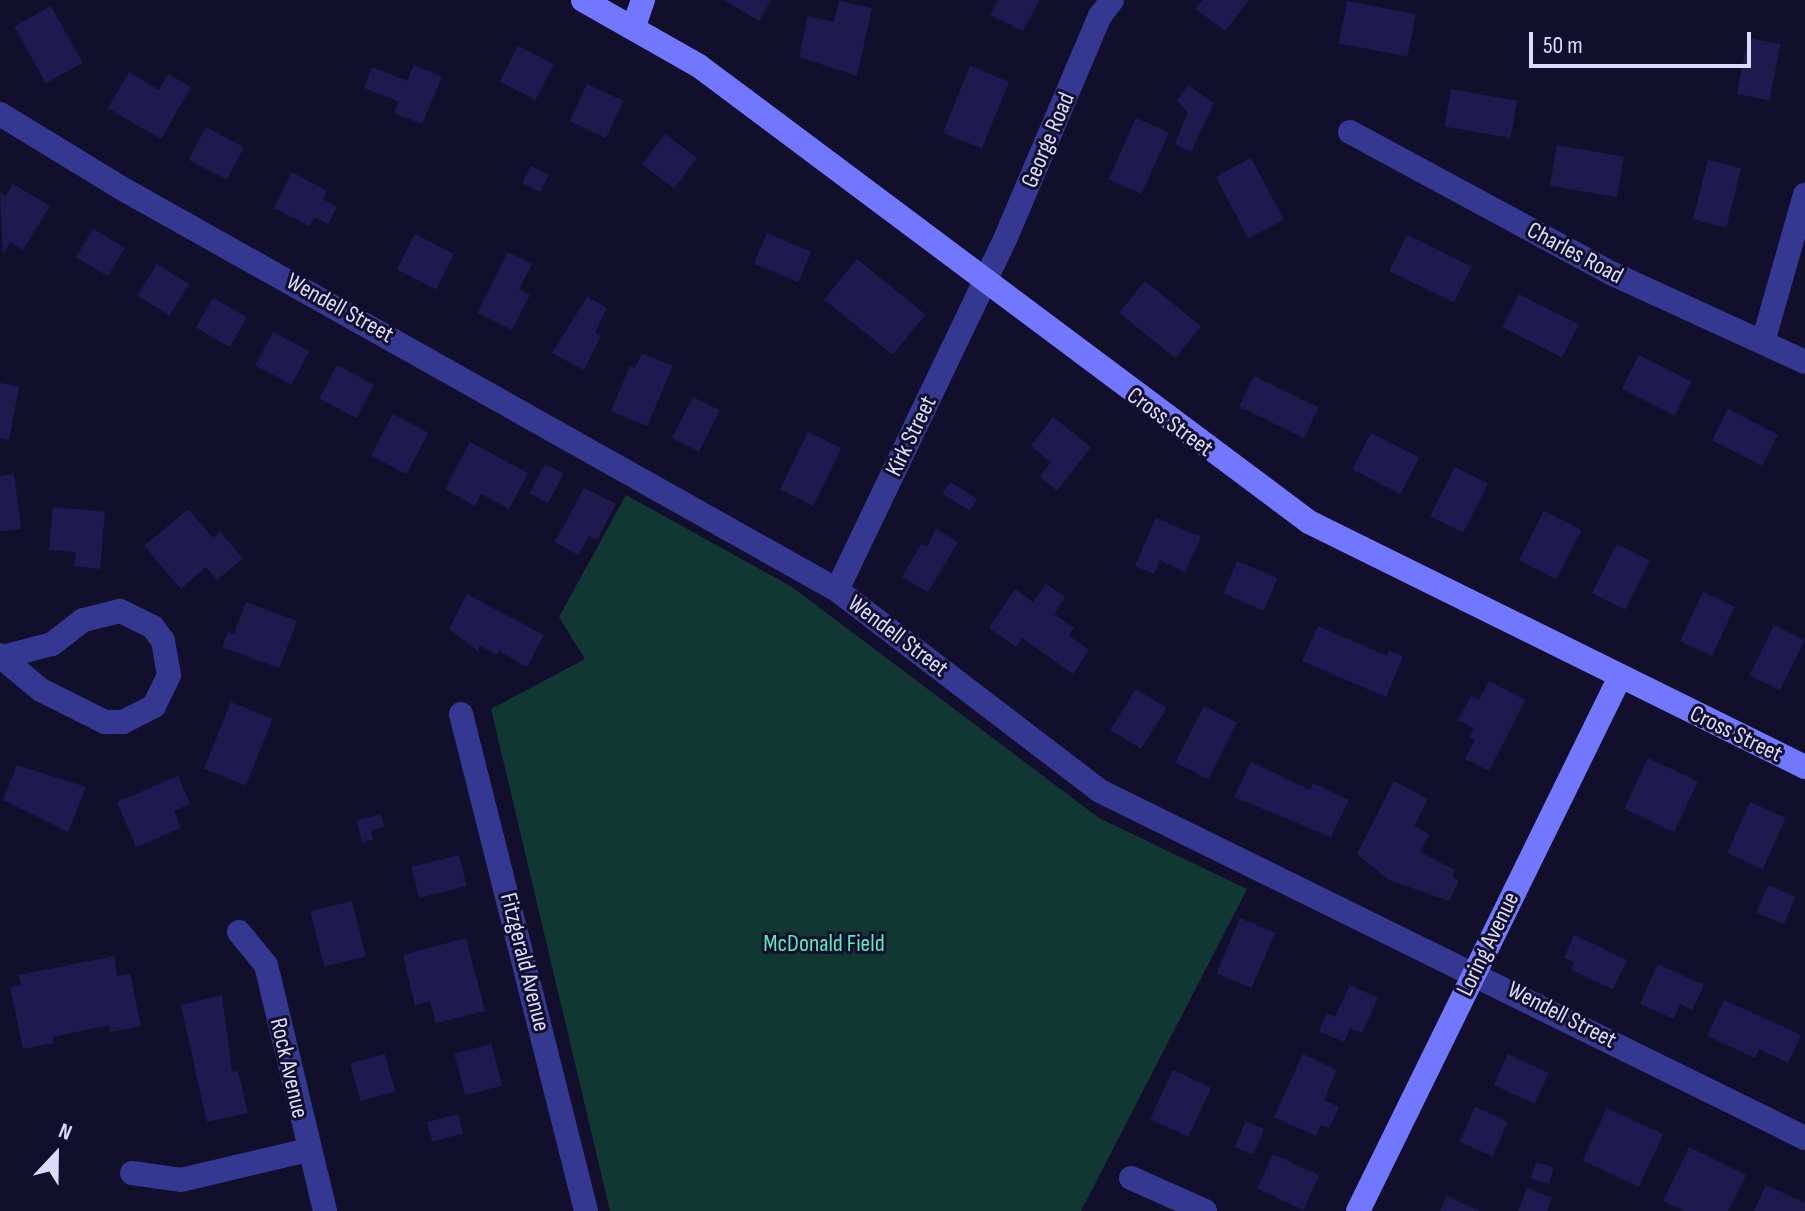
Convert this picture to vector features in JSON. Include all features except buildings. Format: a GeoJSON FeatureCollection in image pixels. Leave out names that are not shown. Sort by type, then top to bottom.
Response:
{"type":"FeatureCollection","features":[{"type":"Feature","properties":{"kind":"street","name":"Cross Street"},"geometry":{"type":"LineString","coordinates":[[583,0],[634,26],[721,81],[1309,522],[1805,767]]}},
{"type":"Feature","properties":{"kind":"street"},"geometry":{"type":"LineString","coordinates":[[634,26],[643,0]]}},
{"type":"Feature","properties":{"kind":"street","name":"George Road"},"geometry":{"type":"LineString","coordinates":[[984,281],[1100,16],[1112,0]]}},
{"type":"Feature","properties":{"kind":"street","name":"Wendell Street"},"geometry":{"type":"LineString","coordinates":[[0,114],[123,189],[837,590],[1100,791],[1474,971],[1805,1138]]}},
{"type":"Feature","properties":{"kind":"street","name":"Charles Road"},"geometry":{"type":"LineString","coordinates":[[1350,132],[1613,274],[1805,362]]}},
{"type":"Feature","properties":{"kind":"street"},"geometry":{"type":"LineString","coordinates":[[1763,342],[1805,195]]}},
{"type":"Feature","properties":{"kind":"street","name":"Kirk Street"},"geometry":{"type":"LineString","coordinates":[[837,590],[984,281]]}},
{"type":"Feature","properties":{"kind":"street"},"geometry":{"type":"LineString","coordinates":[[120,611],[153,627],[169,658],[169,675],[154,706],[123,722],[105,722],[41,690],[1,656],[52,644],[83,620],[120,611]]}},
{"type":"Feature","properties":{"kind":"street","name":"Loring Avenue"},"geometry":{"type":"LineString","coordinates":[[1358,1211],[1620,677]]}},
{"type":"Feature","properties":{"kind":"street","name":"Fitzgerald Avenue"},"geometry":{"type":"LineString","coordinates":[[461,714],[586,1211]]}},
{"type":"Feature","properties":{"kind":"street","name":"Rock Avenue"},"geometry":{"type":"LineString","coordinates":[[239,932],[266,965],[325,1211]]}},
{"type":"Feature","properties":{"kind":"street"},"geometry":{"type":"LineString","coordinates":[[132,1173],[181,1180],[308,1150]]}},
{"type":"Feature","properties":{"kind":"street"},"geometry":{"type":"LineString","coordinates":[[1131,1178],[1205,1211]]}},
{"type":"Feature","properties":{"kind":"green space","name":"McDonald Field"},"geometry":{"type":"Polygon","coordinates":[[[626,495],[792,587],[1099,818],[1247,889],[1081,1211],[610,1211],[491,709],[585,659],[559,617],[626,495]]]}}]}
